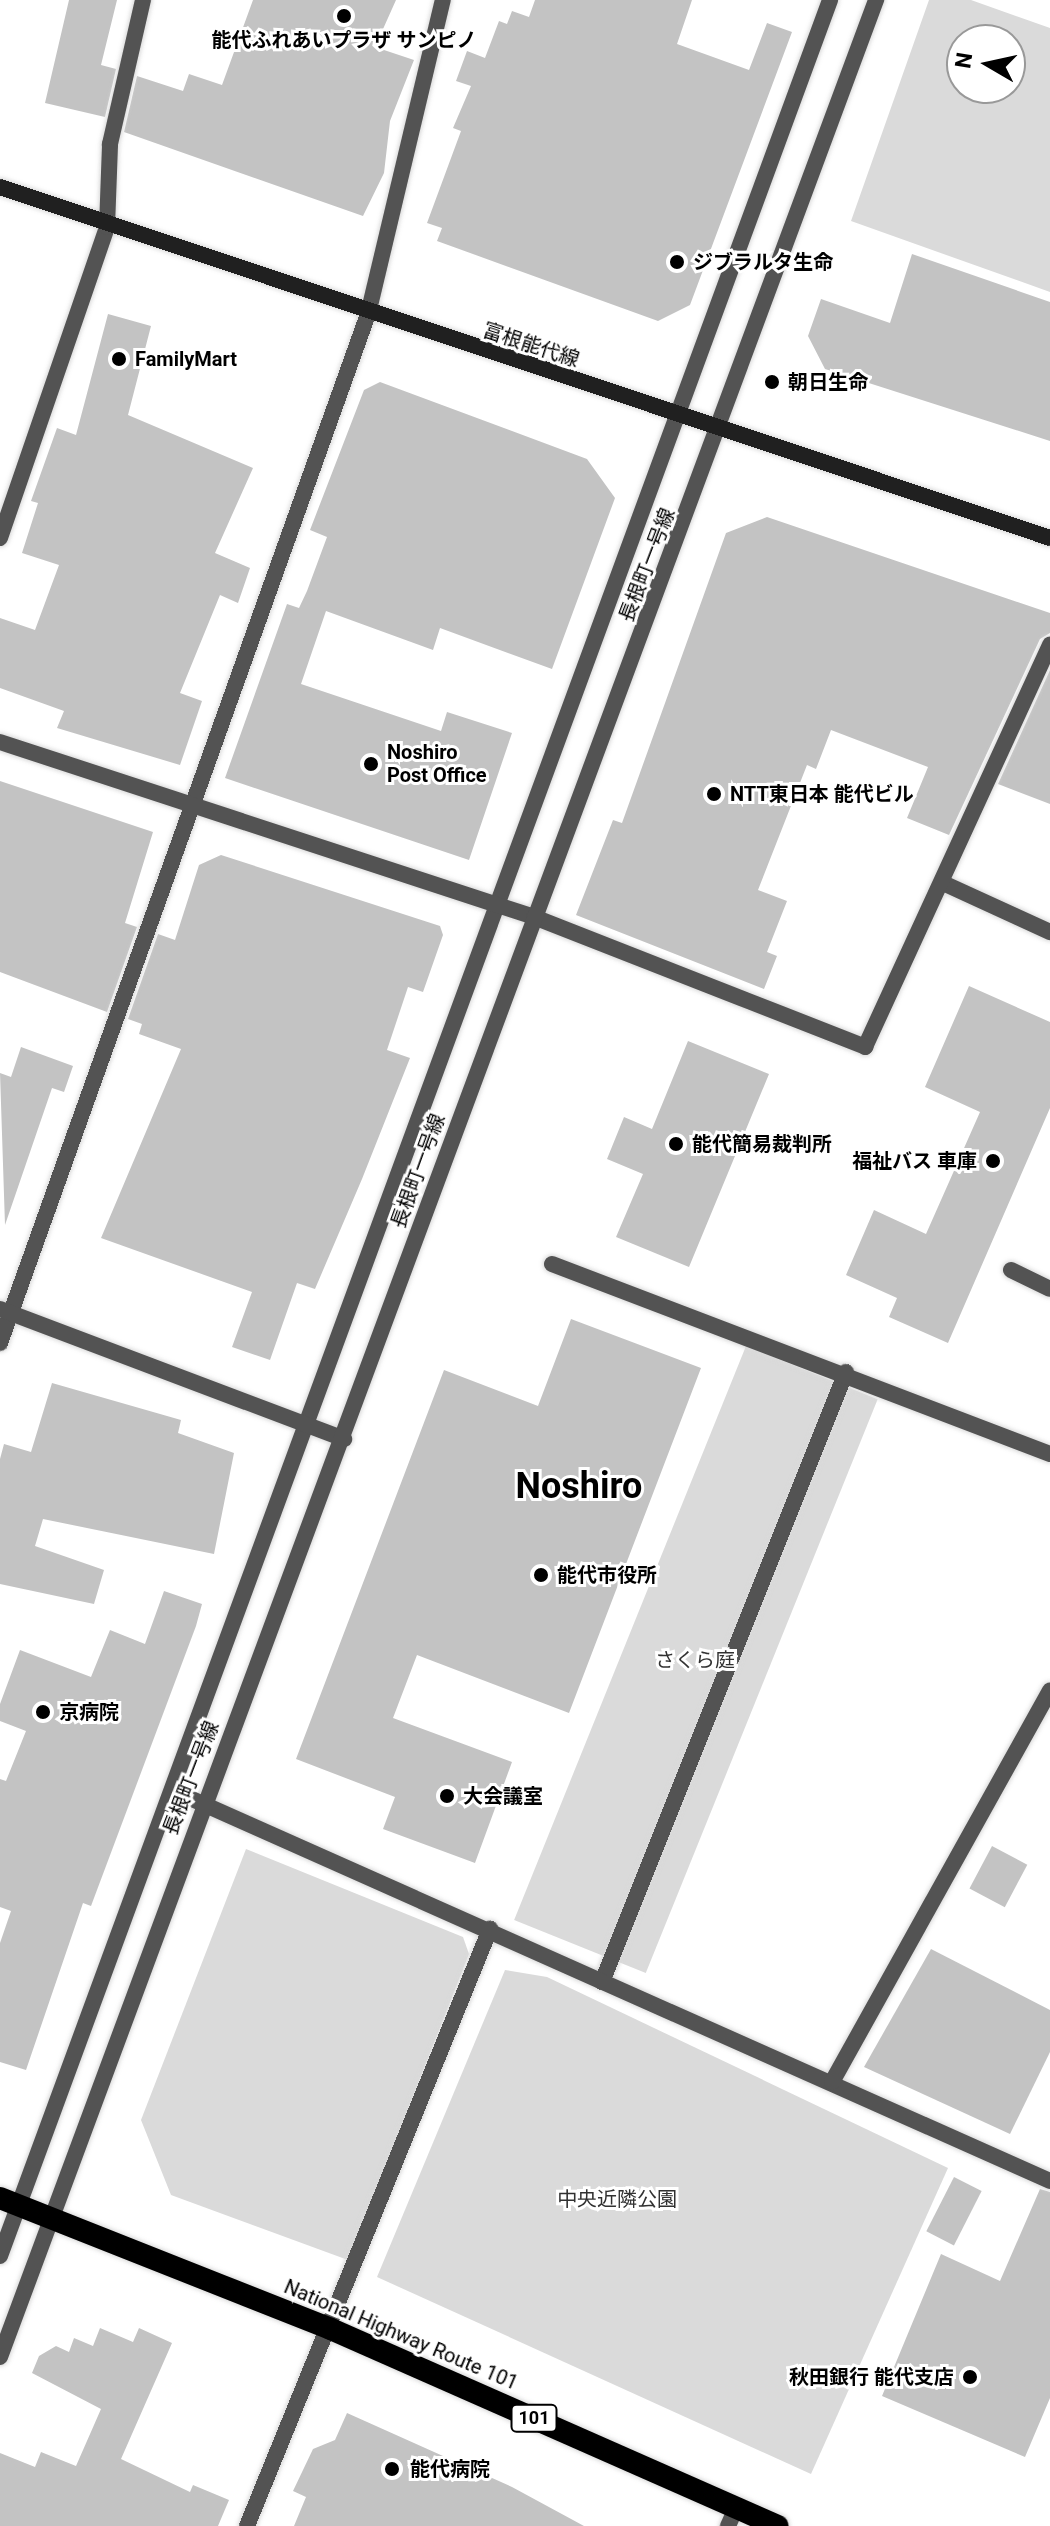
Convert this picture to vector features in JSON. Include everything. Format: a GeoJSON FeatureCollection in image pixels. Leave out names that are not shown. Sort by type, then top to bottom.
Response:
{"type":"FeatureCollection","features":[{"type":"Feature","properties":{"kind":"highway","name":"National Highway Route 101"},"geometry":{"type":"LineString","coordinates":[[9,2202],[331,2329],[732,2517],[778,2526]]}},
{"type":"Feature","properties":{"kind":"main road","name":"富根能代線"},"geometry":{"type":"LineString","coordinates":[[0,187],[107,227],[1050,538]]}},
{"type":"Feature","properties":{"kind":"street"},"geometry":{"type":"LineString","coordinates":[[0,538],[107,227],[110,144],[143,0]]}},
{"type":"Feature","properties":{"kind":"street"},"geometry":{"type":"LineString","coordinates":[[0,1343],[5,1311],[368,314],[443,0]]}},
{"type":"Feature","properties":{"kind":"street"},"geometry":{"type":"LineString","coordinates":[[0,2256],[9,2202],[174,1791],[310,1427],[497,906],[830,0]]}},
{"type":"Feature","properties":{"kind":"street","name":"長根町一号線"},"geometry":{"type":"LineString","coordinates":[[0,2357],[53,2219],[202,1803],[344,1439],[534,917],[719,430],[876,0]]}},
{"type":"Feature","properties":{"kind":"street"},"geometry":{"type":"LineString","coordinates":[[0,742],[189,801],[534,917],[865,1047],[943,883],[1050,644]]}},
{"type":"Feature","properties":{"kind":"street"},"geometry":{"type":"LineString","coordinates":[[943,883],[1050,932]]}},
{"type":"Feature","properties":{"kind":"street"},"geometry":{"type":"LineString","coordinates":[[552,1264],[846,1372],[1050,1454]]}},
{"type":"Feature","properties":{"kind":"street"},"geometry":{"type":"LineString","coordinates":[[1011,1270],[1050,1289]]}},
{"type":"Feature","properties":{"kind":"street"},"geometry":{"type":"LineString","coordinates":[[5,1311],[344,1439]]}},
{"type":"Feature","properties":{"kind":"street"},"geometry":{"type":"LineString","coordinates":[[602,1982],[846,1372]]}},
{"type":"Feature","properties":{"kind":"street"},"geometry":{"type":"LineString","coordinates":[[832,2082],[1050,1691]]}},
{"type":"Feature","properties":{"kind":"street"},"geometry":{"type":"LineString","coordinates":[[174,1791],[490,1929],[1050,2181]]}},
{"type":"Feature","properties":{"kind":"street"},"geometry":{"type":"LineString","coordinates":[[247,2526],[331,2329],[490,1929]]}},
{"type":"Feature","properties":{"kind":"green space"},"geometry":{"type":"Polygon","coordinates":[[[929,0],[971,0],[1050,28],[1050,292],[851,221],[929,0]]]}},
{"type":"Feature","properties":{"kind":"green space","name":"さくら庭"},"geometry":{"type":"Polygon","coordinates":[[[746,1346],[878,1399],[646,1973],[514,1920],[746,1346]]]}},
{"type":"Feature","properties":{"kind":"green space"},"geometry":{"type":"Polygon","coordinates":[[[246,1849],[463,1937],[469,1954],[348,2260],[171,2195],[141,2120],[246,1849]]]}},
{"type":"Feature","properties":{"kind":"green space","name":"中央近隣公園"},"geometry":{"type":"Polygon","coordinates":[[[505,1970],[547,1977],[948,2168],[811,2474],[377,2277],[505,1970]]]}},
{"type":"Feature","properties":{"kind":"building"},"geometry":{"type":"Polygon","coordinates":[[[69,0],[117,0],[101,65],[116,69],[105,117],[45,103],[69,0]]]}},
{"type":"Feature","properties":{"kind":"building"},"geometry":{"type":"Polygon","coordinates":[[[253,0],[396,0],[375,47],[414,60],[390,121],[384,173],[363,216],[124,132],[137,76],[183,91],[189,74],[222,85],[253,0]]]}},
{"type":"Feature","properties":{"kind":"building"},"geometry":{"type":"Polygon","coordinates":[[[535,0],[692,0],[677,44],[749,70],[767,23],[792,32],[690,305],[658,321],[437,241],[442,228],[427,223],[461,131],[453,128],[471,86],[456,81],[467,51],[485,58],[499,21],[507,24],[512,11],[529,17],[535,0]]]}},
{"type":"Feature","properties":{"kind":"building"},"geometry":{"type":"Polygon","coordinates":[[[912,254],[1050,302],[1050,441],[825,369],[808,336],[821,299],[890,323],[912,254]]]}},
{"type":"Feature","properties":{"kind":"building"},"geometry":{"type":"Polygon","coordinates":[[[108,314],[151,326],[128,415],[253,468],[215,553],[250,568],[238,603],[220,595],[180,693],[202,701],[180,765],[57,728],[64,711],[0,688],[0,618],[35,630],[59,565],[22,553],[38,503],[31,501],[57,428],[76,435],[108,314]]]}},
{"type":"Feature","properties":{"kind":"building"},"geometry":{"type":"Polygon","coordinates":[[[380,382],[587,459],[615,498],[552,669],[440,628],[433,650],[326,611],[301,684],[441,731],[447,712],[512,733],[469,860],[225,778],[287,604],[299,608],[327,537],[310,530],[364,390],[380,382]]]}},
{"type":"Feature","properties":{"kind":"building"},"geometry":{"type":"Polygon","coordinates":[[[767,517],[1050,613],[1050,633],[1040,639],[949,835],[907,818],[928,767],[831,730],[816,769],[807,765],[758,890],[787,901],[767,952],[777,956],[764,989],[576,915],[613,820],[622,823],[726,533],[767,517]]]}},
{"type":"Feature","properties":{"kind":"building"},"geometry":{"type":"Polygon","coordinates":[[[1050,670],[1050,804],[998,784],[1050,670]]]}},
{"type":"Feature","properties":{"kind":"building"},"geometry":{"type":"Polygon","coordinates":[[[0,781],[153,832],[125,923],[137,927],[107,1012],[0,972],[0,781]]]}},
{"type":"Feature","properties":{"kind":"building"},"geometry":{"type":"Polygon","coordinates":[[[221,855],[440,926],[443,935],[423,992],[408,987],[387,1050],[410,1058],[362,1179],[315,1289],[297,1283],[270,1360],[232,1347],[252,1292],[101,1238],[181,1049],[139,1034],[142,1024],[128,1019],[158,934],[175,940],[199,865],[221,855]]]}},
{"type":"Feature","properties":{"kind":"building","name":"福祉バス 車庫"},"geometry":{"type":"Polygon","coordinates":[[[969,986],[1050,1022],[1050,1108],[948,1343],[889,1317],[897,1298],[846,1275],[874,1210],[926,1234],[980,1112],[925,1087],[969,986]]]}},
{"type":"Feature","properties":{"kind":"building","name":"能代簡易裁判所"},"geometry":{"type":"Polygon","coordinates":[[[688,1041],[769,1074],[689,1267],[616,1237],[643,1174],[607,1159],[624,1117],[652,1129],[688,1041]]]}},
{"type":"Feature","properties":{"kind":"building"},"geometry":{"type":"Polygon","coordinates":[[[21,1047],[73,1066],[64,1092],[52,1088],[5,1225],[0,1073],[11,1077],[21,1047]]]}},
{"type":"Feature","properties":{"kind":"building","name":"能代市役所"},"geometry":{"type":"Polygon","coordinates":[[[571,1319],[701,1368],[569,1713],[417,1655],[393,1718],[512,1762],[475,1863],[383,1829],[395,1797],[296,1759],[444,1370],[538,1406],[571,1319]]]}},
{"type":"Feature","properties":{"kind":"building"},"geometry":{"type":"Polygon","coordinates":[[[52,1383],[181,1420],[178,1433],[234,1453],[214,1554],[43,1519],[35,1546],[104,1570],[94,1604],[0,1584],[0,1459],[4,1444],[31,1452],[52,1383]]]}},
{"type":"Feature","properties":{"kind":"building"},"geometry":{"type":"Polygon","coordinates":[[[164,1591],[202,1604],[196,1626],[91,1906],[83,1903],[26,2070],[0,2062],[0,1943],[11,1911],[0,1907],[0,1779],[6,1781],[26,1731],[0,1721],[0,1704],[20,1650],[91,1677],[110,1630],[145,1644],[164,1591]]]}},
{"type":"Feature","properties":{"kind":"building"},"geometry":{"type":"Polygon","coordinates":[[[992,1846],[1027,1865],[1005,1907],[969,1888],[992,1846]]]}},
{"type":"Feature","properties":{"kind":"building"},"geometry":{"type":"Polygon","coordinates":[[[931,1949],[1050,2010],[1050,2052],[1010,2134],[864,2067],[931,1949]]]}},
{"type":"Feature","properties":{"kind":"building"},"geometry":{"type":"Polygon","coordinates":[[[954,2177],[982,2191],[954,2245],[926,2231],[954,2177]]]}},
{"type":"Feature","properties":{"kind":"building","name":"秋田銀行 能代支店"},"geometry":{"type":"Polygon","coordinates":[[[1040,2189],[1050,2192],[1050,2398],[1025,2457],[882,2396],[941,2254],[1000,2281],[1040,2189]]]}},
{"type":"Feature","properties":{"kind":"building"},"geometry":{"type":"Polygon","coordinates":[[[100,2328],[133,2342],[139,2328],[172,2343],[121,2459],[190,2492],[193,2485],[229,2500],[218,2526],[0,2526],[0,2453],[35,2467],[41,2452],[76,2466],[101,2409],[32,2373],[39,2356],[56,2346],[69,2352],[74,2338],[93,2346],[100,2328]]]}},
{"type":"Feature","properties":{"kind":"building","name":"能代病院"},"geometry":{"type":"Polygon","coordinates":[[[347,2413],[512,2487],[584,2526],[294,2526],[306,2497],[293,2491],[313,2449],[335,2440],[347,2413]]]}},
{"type":"Feature","properties":{"kind":"place","name":"能代ふれあいプラザ サンピノ"},"geometry":{"type":"Point","coordinates":[344,16]}},
{"type":"Feature","properties":{"kind":"place","name":"ジブラルタ生命"},"geometry":{"type":"Point","coordinates":[677,262]}},
{"type":"Feature","properties":{"kind":"place","name":"FamilyMart"},"geometry":{"type":"Point","coordinates":[119,359]}},
{"type":"Feature","properties":{"kind":"place","name":"朝日生命"},"geometry":{"type":"Point","coordinates":[772,382]}},
{"type":"Feature","properties":{"kind":"place","name":"Noshiro Post Office"},"geometry":{"type":"Point","coordinates":[371,764]}},
{"type":"Feature","properties":{"kind":"place","name":"NTT東日本 能代ビル"},"geometry":{"type":"Point","coordinates":[714,794]}},
{"type":"Feature","properties":{"kind":"place","name":"能代簡易裁判所"},"geometry":{"type":"Point","coordinates":[676,1144]}},
{"type":"Feature","properties":{"kind":"place","name":"福祉バス 車庫"},"geometry":{"type":"Point","coordinates":[993,1161]}},
{"type":"Feature","properties":{"kind":"place","name":"能代市役所"},"geometry":{"type":"Point","coordinates":[541,1575]}},
{"type":"Feature","properties":{"kind":"place","name":"京病院"},"geometry":{"type":"Point","coordinates":[43,1712]}},
{"type":"Feature","properties":{"kind":"place","name":"大会議室"},"geometry":{"type":"Point","coordinates":[447,1796]}},
{"type":"Feature","properties":{"kind":"place","name":"秋田銀行 能代支店"},"geometry":{"type":"Point","coordinates":[970,2377]}},
{"type":"Feature","properties":{"kind":"place","name":"能代病院"},"geometry":{"type":"Point","coordinates":[392,2469]}},
{"type":"Feature","properties":{"kind":"district","name":"Noshiro"},"geometry":{"type":"Point","coordinates":[579,1487]}}]}
